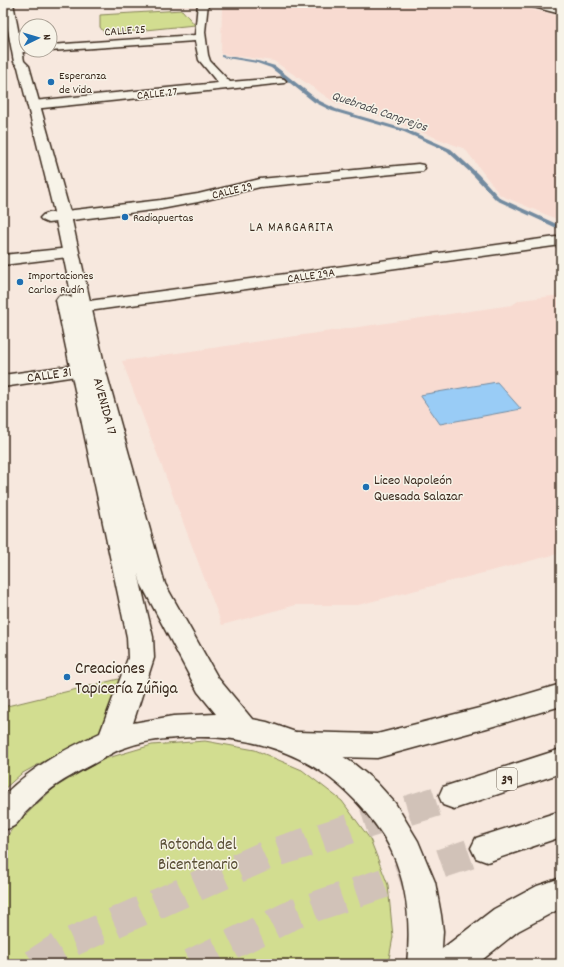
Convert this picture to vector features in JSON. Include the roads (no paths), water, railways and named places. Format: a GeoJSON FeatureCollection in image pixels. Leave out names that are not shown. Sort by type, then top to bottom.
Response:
{"type":"FeatureCollection","features":[{"type":"Feature","properties":{"kind":"main road","name":"AVENIDA 17"},"geometry":{"type":"LineString","coordinates":[[8,3],[7,20],[18,43]]}},
{"type":"Feature","properties":{"kind":"main road"},"geometry":{"type":"LineString","coordinates":[[203,3],[199,17],[201,54],[204,60],[227,86]]}},
{"type":"Feature","properties":{"kind":"main road"},"geometry":{"type":"LineString","coordinates":[[529,3],[561,11]]}},
{"type":"Feature","properties":{"kind":"main road"},"geometry":{"type":"LineString","coordinates":[[3,33],[15,38]]}},
{"type":"Feature","properties":{"kind":"main road","name":"CALLE 25"},"geometry":{"type":"LineString","coordinates":[[58,47],[201,38]]}},
{"type":"Feature","properties":{"kind":"main road","name":"AVENIDA 17"},"geometry":{"type":"LineString","coordinates":[[21,58],[20,62],[15,66],[38,175]]}},
{"type":"Feature","properties":{"kind":"main road","name":"AVENIDA 17"},"geometry":{"type":"LineString","coordinates":[[20,62],[24,66],[33,105],[56,241],[74,307],[88,369],[140,637],[141,658],[112,740]]}},
{"type":"Feature","properties":{"kind":"main road","name":"CALLE 27"},"geometry":{"type":"LineString","coordinates":[[33,105],[280,81]]}},
{"type":"Feature","properties":{"kind":"main road","name":"CALLE 29"},"geometry":{"type":"LineString","coordinates":[[56,241],[175,203],[198,199],[240,186],[418,168]]}},
{"type":"Feature","properties":{"kind":"main road","name":"AVENIDA 17"},"geometry":{"type":"LineString","coordinates":[[56,241],[74,307]]}},
{"type":"Feature","properties":{"kind":"main road"},"geometry":{"type":"LineString","coordinates":[[3,260],[56,241]]}},
{"type":"Feature","properties":{"kind":"main road","name":"CALLE 29A"},"geometry":{"type":"LineString","coordinates":[[74,307],[556,242]]}},
{"type":"Feature","properties":{"kind":"main road","name":"AVENIDA 17"},"geometry":{"type":"LineString","coordinates":[[88,369],[153,584],[208,685],[244,729]]}},
{"type":"Feature","properties":{"kind":"main road","name":"CALLE 31"},"geometry":{"type":"LineString","coordinates":[[3,381],[88,369]]}},
{"type":"Feature","properties":{"kind":"main road"},"geometry":{"type":"LineString","coordinates":[[297,744],[377,746],[487,717],[561,695]]}},
{"type":"Feature","properties":{"kind":"main road"},"geometry":{"type":"LineString","coordinates":[[3,817],[12,806],[59,767],[112,740],[145,731],[178,726],[212,725],[244,729],[271,735],[297,744],[327,760],[355,781],[380,806],[400,836],[415,869],[424,906],[427,945],[424,964]]}},
{"type":"Feature","properties":{"kind":"main road","name":"39"},"geometry":{"type":"LineString","coordinates":[[454,796],[561,761]]}},
{"type":"Feature","properties":{"kind":"main road"},"geometry":{"type":"LineString","coordinates":[[487,848],[561,824]]}},
{"type":"Feature","properties":{"kind":"main road"},"geometry":{"type":"LineString","coordinates":[[450,964],[506,920],[548,898],[561,893]]}},
{"type":"Feature","properties":{"kind":"water"},"geometry":{"type":"Polygon","coordinates":[[[497,382],[521,409],[440,424],[420,395],[497,382]]]}},
{"type":"Feature","properties":{"kind":"waterway","name":"Quebrada Cangrejos"},"geometry":{"type":"LineString","coordinates":[[223,56],[258,62],[273,67],[316,101],[334,110],[406,131],[449,150],[476,175],[498,199],[561,228]]}},
{"type":"Feature","properties":{"kind":"tunnel"},"geometry":{"type":"LineString","coordinates":[[34,964],[60,947],[267,855],[454,796]]}},
{"type":"Feature","properties":{"kind":"tunnel"},"geometry":{"type":"LineString","coordinates":[[191,964],[296,913],[487,848]]}},
{"type":"Feature","properties":{"kind":"place","name":"Esperanza de Vida"},"geometry":{"type":"Point","coordinates":[51,82]}},
{"type":"Feature","properties":{"kind":"place","name":"Radiapuertas"},"geometry":{"type":"Point","coordinates":[125,217]}},
{"type":"Feature","properties":{"kind":"place","name":"Importaciones Carlos Rudín"},"geometry":{"type":"Point","coordinates":[20,282]}},
{"type":"Feature","properties":{"kind":"place","name":"Liceo Napoleón Quesada Salazar"},"geometry":{"type":"Point","coordinates":[366,487]}},
{"type":"Feature","properties":{"kind":"place","name":"Creaciones Tapicería Zúñiga"},"geometry":{"type":"Point","coordinates":[67,677]}},
{"type":"Feature","properties":{"kind":"district","name":"LA MARGARITA"},"geometry":{"type":"Point","coordinates":[292,226]}},
{"type":"Feature","properties":{"kind":"park label","name":"Rotonda del Bicentenario"},"geometry":{"type":"Point","coordinates":[198,853]}}]}
